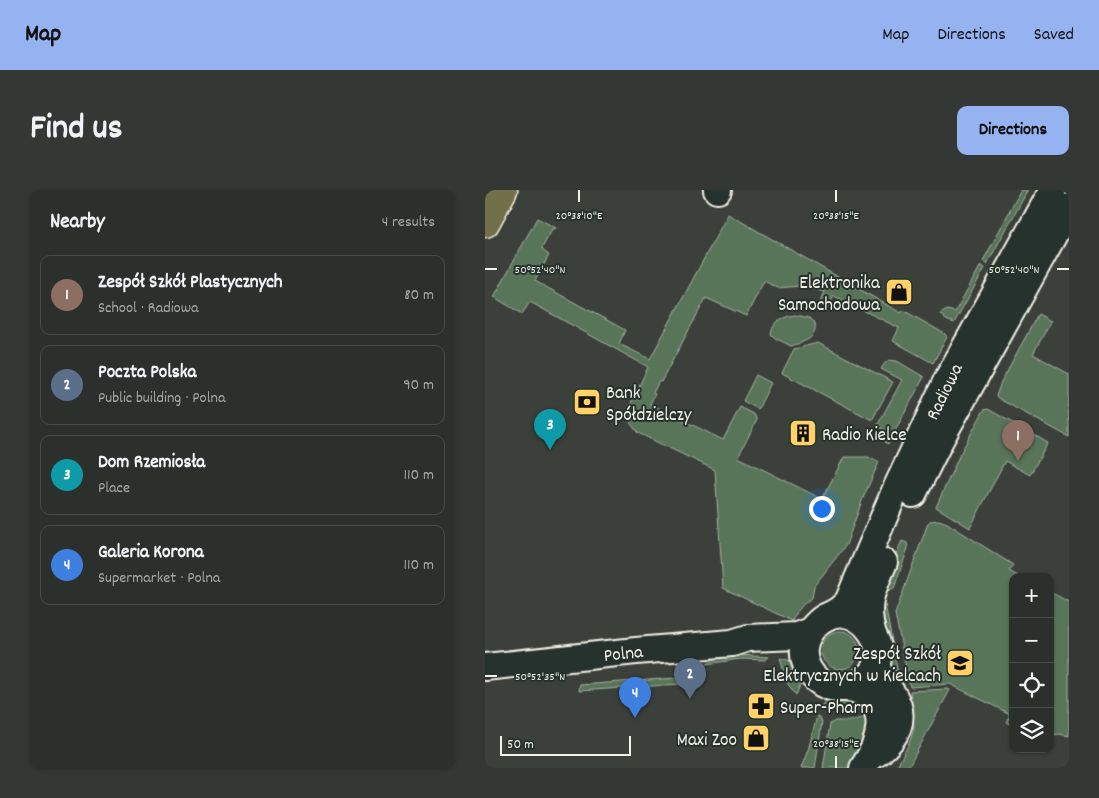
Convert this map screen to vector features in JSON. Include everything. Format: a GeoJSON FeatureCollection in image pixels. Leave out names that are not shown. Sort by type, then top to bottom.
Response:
{"type":"FeatureCollection","features":[{"type":"Feature","properties":{"kind":"main road"},"geometry":{"type":"LineString","coordinates":[[485,223],[503,190]]}},
{"type":"Feature","properties":{"kind":"street","name":"Radiowa"},"geometry":{"type":"LineString","coordinates":[[817,624],[848,602],[895,491],[947,380],[1053,190]]}},
{"type":"Feature","properties":{"kind":"street","name":"Radiowa"},"geometry":{"type":"LineString","coordinates":[[872,631],[868,616],[870,600],[912,496],[940,440],[1069,207]]}},
{"type":"Feature","properties":{"kind":"street"},"geometry":{"type":"LineString","coordinates":[[866,764],[891,741],[896,734],[899,721],[899,707],[880,676],[876,664],[878,647],[872,631],[863,621],[851,616],[837,614],[817,624],[804,645],[805,661],[813,675],[821,683],[837,688],[850,687],[866,679],[876,664]]}},
{"type":"Feature","properties":{"kind":"street","name":"Polna"},"geometry":{"type":"LineString","coordinates":[[485,667],[732,643],[748,638],[797,636],[817,624]]}},
{"type":"Feature","properties":{"kind":"street","name":"Polna"},"geometry":{"type":"LineString","coordinates":[[732,643],[753,650],[789,654],[805,661]]}},
{"type":"Feature","properties":{"kind":"street"},"geometry":{"type":"LineString","coordinates":[[850,687],[865,695],[875,706],[881,724],[878,737],[866,764]]}},
{"type":"Feature","properties":{"kind":"green space"},"geometry":{"type":"Polygon","coordinates":[[[1021,190],[1028,190],[987,264],[983,261],[1021,190]]]}},
{"type":"Feature","properties":{"kind":"green space"},"geometry":{"type":"Polygon","coordinates":[[[728,214],[901,313],[903,310],[945,334],[947,337],[933,363],[893,341],[899,328],[834,296],[828,308],[819,304],[825,292],[801,286],[778,288],[764,281],[746,316],[706,298],[661,382],[659,381],[650,404],[723,440],[740,407],[754,414],[757,420],[738,457],[822,499],[844,457],[868,457],[879,462],[863,498],[846,545],[814,586],[812,598],[800,608],[792,621],[723,588],[715,470],[638,433],[625,416],[648,367],[530,302],[522,314],[494,297],[537,218],[556,228],[552,230],[542,248],[549,255],[535,281],[625,330],[619,344],[650,359],[728,214]]]}},
{"type":"Feature","properties":{"kind":"green space"},"geometry":{"type":"Polygon","coordinates":[[[981,265],[985,268],[954,323],[946,320],[940,314],[947,310],[955,312],[981,265]]]}},
{"type":"Feature","properties":{"kind":"green space"},"geometry":{"type":"Polygon","coordinates":[[[1038,314],[1051,321],[1033,354],[1069,374],[1069,437],[996,396],[1001,382],[1038,314]]]}},
{"type":"Feature","properties":{"kind":"green space"},"geometry":{"type":"Polygon","coordinates":[[[796,315],[809,318],[815,323],[814,333],[809,339],[791,346],[771,334],[772,329],[780,320],[796,315]]]}},
{"type":"Feature","properties":{"kind":"green space"},"geometry":{"type":"Polygon","coordinates":[[[818,343],[893,382],[872,420],[782,373],[794,349],[818,343]]]}},
{"type":"Feature","properties":{"kind":"green space"},"geometry":{"type":"Polygon","coordinates":[[[889,360],[897,361],[924,377],[888,444],[885,442],[890,433],[877,426],[902,380],[881,369],[889,360]]]}},
{"type":"Feature","properties":{"kind":"green space"},"geometry":{"type":"Polygon","coordinates":[[[756,375],[771,383],[758,409],[743,401],[756,375]]]}},
{"type":"Feature","properties":{"kind":"green space"},"geometry":{"type":"Polygon","coordinates":[[[988,409],[1048,443],[1030,475],[1005,461],[970,528],[936,507],[960,454],[984,410],[988,409]]]}},
{"type":"Feature","properties":{"kind":"green space"},"geometry":{"type":"Polygon","coordinates":[[[939,520],[947,523],[1013,565],[1009,571],[1013,573],[1009,573],[1009,714],[950,684],[910,687],[895,614],[930,521],[939,520]]]}},
{"type":"Feature","properties":{"kind":"green space"},"geometry":{"type":"Polygon","coordinates":[[[902,541],[907,543],[908,548],[894,588],[887,591],[880,588],[902,541]]]}},
{"type":"Feature","properties":{"kind":"green space"},"geometry":{"type":"Polygon","coordinates":[[[1054,594],[1069,602],[1069,736],[1054,735],[1054,594]]]}},
{"type":"Feature","properties":{"kind":"green space"},"geometry":{"type":"Polygon","coordinates":[[[876,598],[885,604],[899,679],[896,688],[885,675],[876,598]]]}},
{"type":"Feature","properties":{"kind":"green space"},"geometry":{"type":"Polygon","coordinates":[[[840,631],[854,636],[859,650],[854,664],[840,669],[826,664],[821,650],[826,636],[840,631]]]}},
{"type":"Feature","properties":{"kind":"green space"},"geometry":{"type":"Polygon","coordinates":[[[721,654],[769,657],[765,660],[741,659],[706,664],[721,654]]]}},
{"type":"Feature","properties":{"kind":"green space"},"geometry":{"type":"Polygon","coordinates":[[[780,658],[794,662],[802,681],[796,695],[787,683],[780,658]]]}},
{"type":"Feature","properties":{"kind":"green space"},"geometry":{"type":"Polygon","coordinates":[[[676,678],[680,680],[681,684],[579,691],[580,685],[676,678]]]}},
{"type":"Feature","properties":{"kind":"green space"},"geometry":{"type":"Polygon","coordinates":[[[950,690],[908,768],[896,768],[909,744],[914,728],[910,691],[950,690]]]}},
{"type":"Feature","properties":{"kind":"green space"},"geometry":{"type":"Polygon","coordinates":[[[838,694],[861,708],[841,710],[821,706],[828,698],[838,694]]]}},
{"type":"Feature","properties":{"kind":"green space"},"geometry":{"type":"Polygon","coordinates":[[[871,715],[872,720],[858,756],[850,768],[823,768],[830,724],[835,721],[851,721],[871,715]]]}},
{"type":"Feature","properties":{"kind":"green space"},"geometry":{"type":"Polygon","coordinates":[[[817,716],[822,722],[815,768],[801,768],[808,750],[817,716]]]}},
{"type":"Feature","properties":{"kind":"place","name":"Elektronika Samochodowa"},"geometry":{"type":"Point","coordinates":[899,292]}},
{"type":"Feature","properties":{"kind":"place","name":"Bank Spółdzielczy"},"geometry":{"type":"Point","coordinates":[587,402]}},
{"type":"Feature","properties":{"kind":"place","name":"Radio Kielce"},"geometry":{"type":"Point","coordinates":[803,433]}},
{"type":"Feature","properties":{"kind":"place","name":"Dom Rzemiosła"},"geometry":{"type":"Point","coordinates":[550,450]}},
{"type":"Feature","properties":{"kind":"place","name":"Zespół Szkół Plastycznych"},"geometry":{"type":"Point","coordinates":[1018,461]}},
{"type":"Feature","properties":{"kind":"place","name":"Zespół Szkół Elektrycznych w Kielcach"},"geometry":{"type":"Point","coordinates":[960,663]}},
{"type":"Feature","properties":{"kind":"place","name":"Poczta Polska"},"geometry":{"type":"Point","coordinates":[690,699]}},
{"type":"Feature","properties":{"kind":"place","name":"Super-Pharm"},"geometry":{"type":"Point","coordinates":[761,706]}},
{"type":"Feature","properties":{"kind":"place","name":"Galeria Korona"},"geometry":{"type":"Point","coordinates":[635,718]}},
{"type":"Feature","properties":{"kind":"place","name":"Maxi Zoo"},"geometry":{"type":"Point","coordinates":[756,738]}}]}
